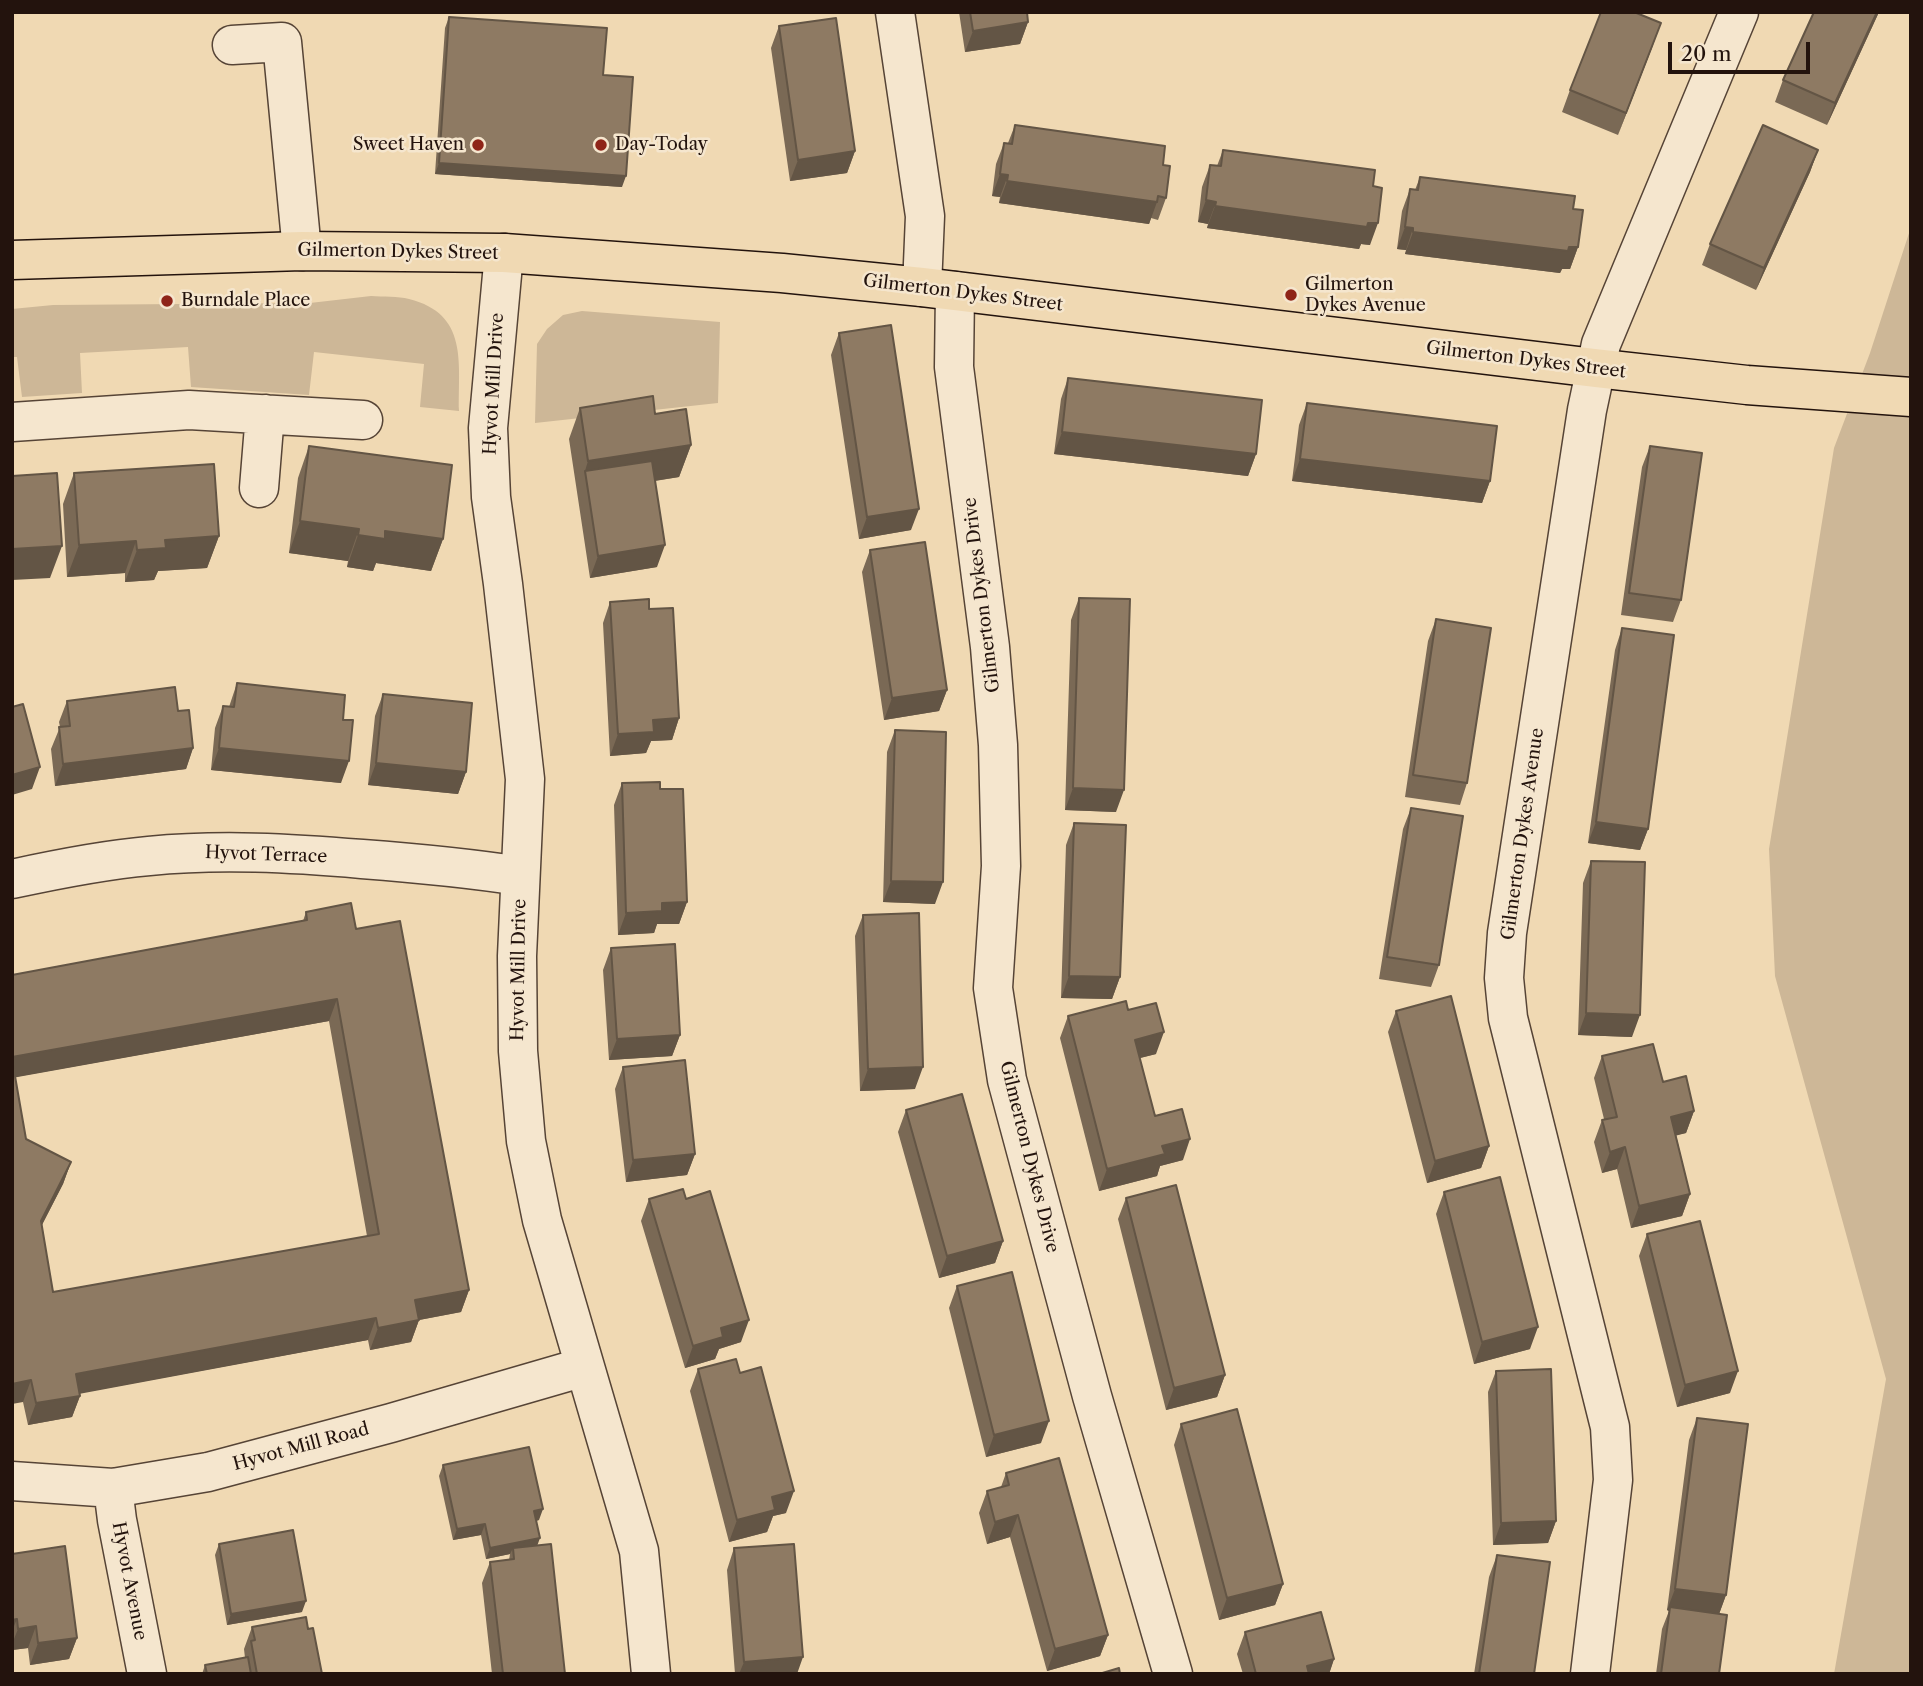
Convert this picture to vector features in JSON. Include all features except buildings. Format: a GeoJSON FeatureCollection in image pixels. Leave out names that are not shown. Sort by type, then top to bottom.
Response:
{"type":"FeatureCollection","features":[{"type":"Feature","properties":{"kind":"main road","name":"Gilmerton Dykes Street"},"geometry":{"type":"LineString","coordinates":[[12,260],[302,251],[504,253],[782,273],[1747,385],[1911,397]]}},
{"type":"Feature","properties":{"kind":"street","name":"Gilmerton Dykes Drive"},"geometry":{"type":"LineString","coordinates":[[895,12],[925,215],[954,367],[990,647],[998,746],[1001,866],[993,988],[1005,1067],[1092,1396],[1173,1674]]}},
{"type":"Feature","properties":{"kind":"street","name":"Gilmerton Dykes Avenue"},"geometry":{"type":"LineString","coordinates":[[1590,1674],[1613,1480],[1609,1427],[1508,1018],[1504,978],[1507,933],[1595,368],[1601,344],[1738,12]]}},
{"type":"Feature","properties":{"kind":"street"},"geometry":{"type":"LineString","coordinates":[[232,46],[282,42],[302,251]]}},
{"type":"Feature","properties":{"kind":"street","name":"Hyvot Mill Drive"},"geometry":{"type":"LineString","coordinates":[[504,253],[488,428],[491,497],[525,779],[517,956],[518,1051],[526,1141],[542,1220],[639,1551],[651,1674]]}},
{"type":"Feature","properties":{"kind":"street"},"geometry":{"type":"LineString","coordinates":[[12,422],[190,410],[363,420]]}},
{"type":"Feature","properties":{"kind":"street"},"geometry":{"type":"LineString","coordinates":[[259,488],[265,414]]}},
{"type":"Feature","properties":{"kind":"street","name":"Hyvot Terrace"},"geometry":{"type":"LineString","coordinates":[[12,879],[82,864],[216,852],[282,852],[465,868],[520,876]]}},
{"type":"Feature","properties":{"kind":"street","name":"Hyvot Mill Road"},"geometry":{"type":"LineString","coordinates":[[12,1481],[113,1488],[208,1472],[584,1367]]}},
{"type":"Feature","properties":{"kind":"street","name":"Hyvot Avenue"},"geometry":{"type":"LineString","coordinates":[[113,1488],[146,1674]]}},
{"type":"Feature","properties":{"kind":"shaded area"},"geometry":{"type":"Polygon","coordinates":[[[1911,227],[1911,1674],[1834,1674],[1886,1379],[1775,976],[1769,849],[1834,448],[1870,353],[1911,227]]]}},
{"type":"Feature","properties":{"kind":"shaded area"},"geometry":{"type":"Polygon","coordinates":[[[371,296],[409,299],[428,306],[442,316],[451,328],[459,358],[459,411],[420,407],[424,364],[314,352],[309,395],[191,387],[188,347],[80,353],[82,393],[22,397],[17,357],[12,357],[12,309],[53,305],[310,303],[371,296]]]}},
{"type":"Feature","properties":{"kind":"shaded area"},"geometry":{"type":"Polygon","coordinates":[[[582,311],[720,322],[718,403],[535,423],[537,344],[547,329],[563,315],[582,311]]]}},
{"type":"Feature","properties":{"kind":"place","name":"Sweet Haven"},"geometry":{"type":"Point","coordinates":[478,145]}},
{"type":"Feature","properties":{"kind":"place","name":"Day-Today"},"geometry":{"type":"Point","coordinates":[601,145]}},
{"type":"Feature","properties":{"kind":"place","name":"Gilmerton Dykes Avenue"},"geometry":{"type":"Point","coordinates":[1291,295]}},
{"type":"Feature","properties":{"kind":"place","name":"Burndale Place"},"geometry":{"type":"Point","coordinates":[167,301]}}]}
